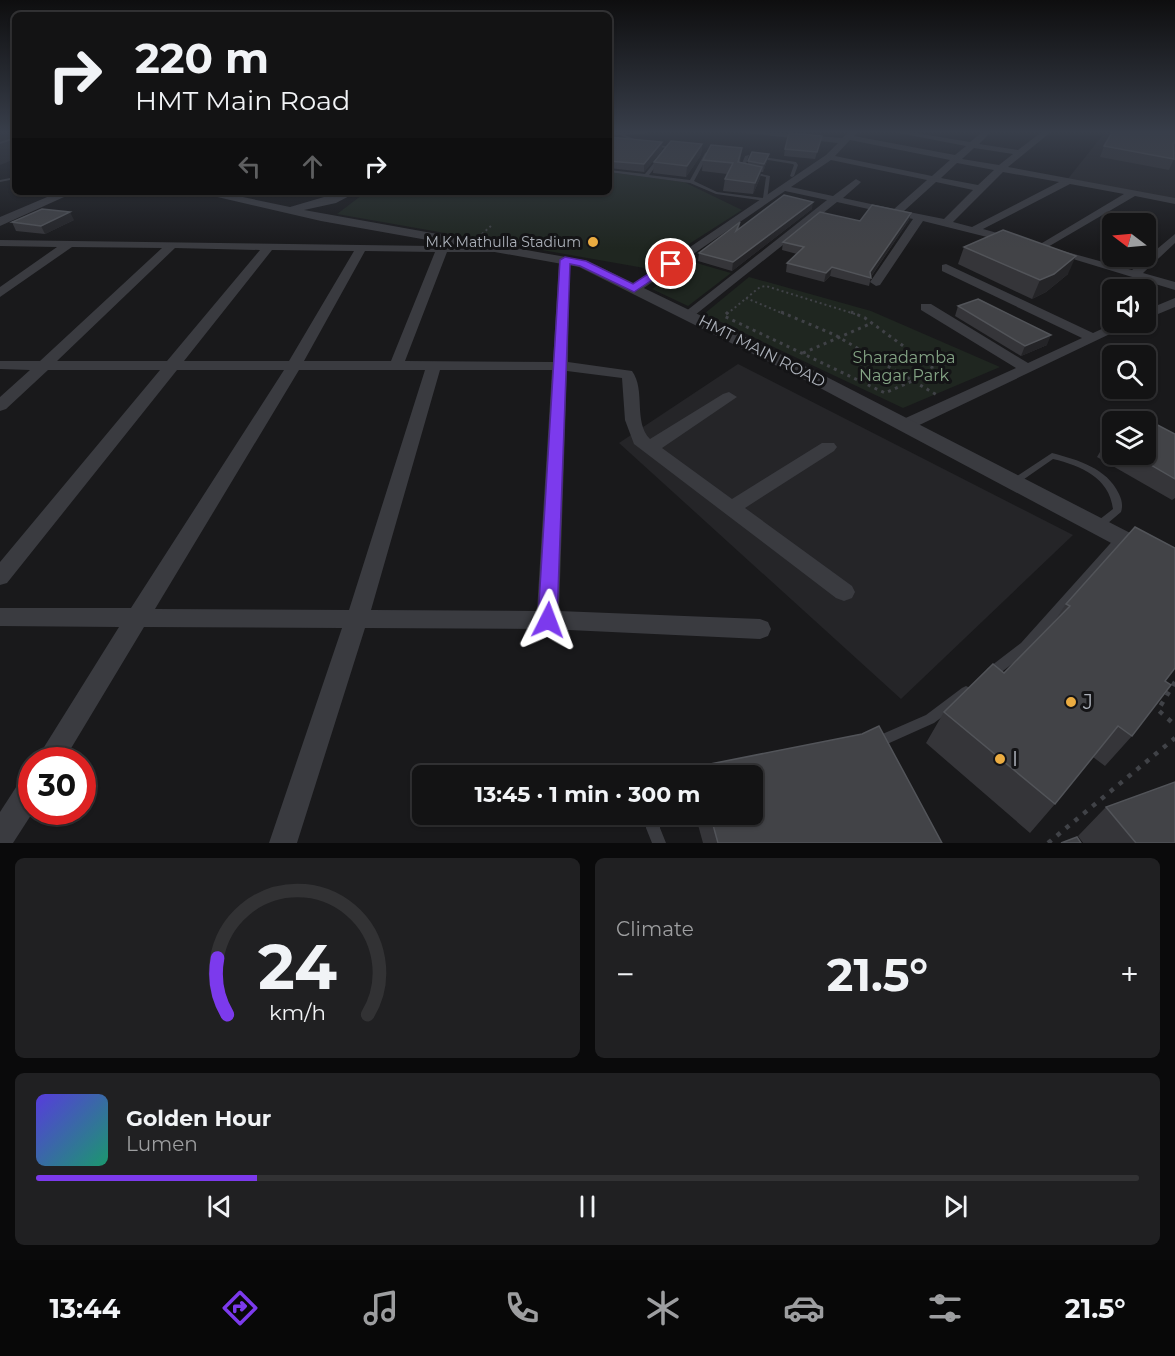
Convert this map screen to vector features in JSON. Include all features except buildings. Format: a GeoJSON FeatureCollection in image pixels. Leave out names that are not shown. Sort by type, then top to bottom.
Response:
{"type":"FeatureCollection","features":[{"type":"Feature","properties":{"kind":"street"},"geometry":{"type":"LineString","coordinates":[[634,289],[810,170]]}},
{"type":"Feature","properties":{"kind":"street"},"geometry":{"type":"LineString","coordinates":[[901,170],[982,189]]}},
{"type":"Feature","properties":{"kind":"street"},"geometry":{"type":"LineString","coordinates":[[896,212],[943,170]]}},
{"type":"Feature","properties":{"kind":"street"},"geometry":{"type":"LineString","coordinates":[[992,170],[1029,181]]}},
{"type":"Feature","properties":{"kind":"street"},"geometry":{"type":"LineString","coordinates":[[997,172],[1069,181],[1175,201]]}},
{"type":"Feature","properties":{"kind":"street"},"geometry":{"type":"LineString","coordinates":[[946,223],[997,172]]}},
{"type":"Feature","properties":{"kind":"street"},"geometry":{"type":"LineString","coordinates":[[974,230],[1069,181]]}},
{"type":"Feature","properties":{"kind":"street"},"geometry":{"type":"LineString","coordinates":[[690,315],[856,182]]}},
{"type":"Feature","properties":{"kind":"street"},"geometry":{"type":"LineString","coordinates":[[784,188],[974,230],[1175,286]]}},
{"type":"Feature","properties":{"kind":"street"},"geometry":{"type":"LineString","coordinates":[[1030,245],[1134,193]]}},
{"type":"Feature","properties":{"kind":"street"},"geometry":{"type":"LineString","coordinates":[[0,222],[62,195]]}},
{"type":"Feature","properties":{"kind":"street","name":"HMT MAIN ROAD"},"geometry":{"type":"LineString","coordinates":[[216,195],[321,217],[511,249],[583,264],[690,315],[905,425],[1175,567]]}},
{"type":"Feature","properties":{"kind":"street","name":"HMT MAIN ROAD"},"geometry":{"type":"LineString","coordinates":[[286,210],[344,195]]}},
{"type":"Feature","properties":{"kind":"street","name":"HMT MAIN ROAD"},"geometry":{"type":"LineString","coordinates":[[321,217],[348,195]]}},
{"type":"Feature","properties":{"kind":"street"},"geometry":{"type":"LineString","coordinates":[[876,282],[920,217]]}},
{"type":"Feature","properties":{"kind":"street"},"geometry":{"type":"LineString","coordinates":[[1134,275],[1175,237]]}},
{"type":"Feature","properties":{"kind":"street"},"geometry":{"type":"LineString","coordinates":[[0,243],[511,249]]}},
{"type":"Feature","properties":{"kind":"street"},"geometry":{"type":"LineString","coordinates":[[0,293],[69,244]]}},
{"type":"Feature","properties":{"kind":"street"},"geometry":{"type":"LineString","coordinates":[[0,406],[172,245]]}},
{"type":"Feature","properties":{"kind":"street"},"geometry":{"type":"LineString","coordinates":[[0,577],[269,246]]}},
{"type":"Feature","properties":{"kind":"street"},"geometry":{"type":"LineString","coordinates":[[56,747],[294,366],[361,248]]}},
{"type":"Feature","properties":{"kind":"street"},"geometry":{"type":"LineString","coordinates":[[396,366],[442,249]]}},
{"type":"Feature","properties":{"kind":"street"},"geometry":{"type":"LineString","coordinates":[[548,620],[565,260]]}},
{"type":"Feature","properties":{"kind":"street"},"geometry":{"type":"LineString","coordinates":[[946,268],[1094,339]]}},
{"type":"Feature","properties":{"kind":"street"},"geometry":{"type":"LineString","coordinates":[[1156,311],[1175,302]]}},
{"type":"Feature","properties":{"kind":"street"},"geometry":{"type":"LineString","coordinates":[[926,307],[1027,369]]}},
{"type":"Feature","properties":{"kind":"street"},"geometry":{"type":"LineString","coordinates":[[905,425],[1106,333]]}},
{"type":"Feature","properties":{"kind":"street"},"geometry":{"type":"LineString","coordinates":[[0,365],[433,368],[560,366],[627,374],[630,379],[633,420],[640,440],[844,592]]}},
{"type":"Feature","properties":{"kind":"street"},"geometry":{"type":"LineString","coordinates":[[283,843],[357,618],[433,368]]}},
{"type":"Feature","properties":{"kind":"street"},"geometry":{"type":"LineString","coordinates":[[649,448],[729,397]]}},
{"type":"Feature","properties":{"kind":"street"},"geometry":{"type":"LineString","coordinates":[[731,508],[828,447]]}},
{"type":"Feature","properties":{"kind":"street"},"geometry":{"type":"LineString","coordinates":[[0,617],[548,620],[760,629]]}},
{"type":"Feature","properties":{"kind":"street"},"geometry":{"type":"LineString","coordinates":[[0,838],[18,810]]}},
{"type":"Feature","properties":{"kind":"lane"},"geometry":{"type":"LineString","coordinates":[[646,175],[650,170]]}},
{"type":"Feature","properties":{"kind":"lane"},"geometry":{"type":"LineString","coordinates":[[691,182],[698,170]]}},
{"type":"Feature","properties":{"kind":"lane"},"geometry":{"type":"LineString","coordinates":[[612,171],[691,182],[716,193],[765,200],[768,176],[741,170]]}},
{"type":"Feature","properties":{"kind":"lane"},"geometry":{"type":"LineString","coordinates":[[792,176],[794,170]]}},
{"type":"Feature","properties":{"kind":"lane"},"geometry":{"type":"LineString","coordinates":[[1014,482],[1052,456],[1074,461],[1100,476],[1114,490],[1118,510],[1098,526]]}},
{"type":"Feature","properties":{"kind":"lane"},"geometry":{"type":"LineString","coordinates":[[868,747],[930,719],[1025,647],[1121,539]]}},
{"type":"Feature","properties":{"kind":"lane"},"geometry":{"type":"LineString","coordinates":[[653,825],[660,843]]}},
{"type":"Feature","properties":{"kind":"path"},"geometry":{"type":"LineString","coordinates":[[766,286],[830,304],[872,323],[932,367],[933,372],[910,380],[885,393],[724,316],[746,298],[760,287],[766,286]]}},
{"type":"Feature","properties":{"kind":"path"},"geometry":{"type":"LineString","coordinates":[[746,298],[838,338],[951,404]]}},
{"type":"Feature","properties":{"kind":"path"},"geometry":{"type":"LineString","coordinates":[[802,353],[872,323]]}},
{"type":"Feature","properties":{"kind":"path"},"geometry":{"type":"LineString","coordinates":[[1175,682],[1158,710],[1175,725]]}},
{"type":"Feature","properties":{"kind":"path"},"geometry":{"type":"LineString","coordinates":[[1048,843],[1175,738]]}},
{"type":"Feature","properties":{"kind":"shaded area"},"geometry":{"type":"Polygon","coordinates":[[[1075,170],[1175,170],[1175,201],[1067,180],[1075,170]]]}},
{"type":"Feature","properties":{"kind":"shaded area"},"geometry":{"type":"Polygon","coordinates":[[[738,364],[1073,535],[901,699],[619,443],[738,364]]]}},
{"type":"Feature","properties":{"kind":"green space","name":"M.K Mathulla Stadium"},"geometry":{"type":"Polygon","coordinates":[[[612,172],[684,182],[742,210],[650,269],[337,214],[362,195],[612,195],[612,172]]]}},
{"type":"Feature","properties":{"kind":"green space"},"geometry":{"type":"Polygon","coordinates":[[[693,262],[731,273],[688,306],[652,289],[693,262]]]}},
{"type":"Feature","properties":{"kind":"green space","name":"Sharadamba Nagar Park"},"geometry":{"type":"Polygon","coordinates":[[[749,277],[871,311],[1000,367],[903,408],[704,314],[749,277]]]}},
{"type":"Feature","properties":{"kind":"place","name":"M.K Mathulla Stadium"},"geometry":{"type":"Point","coordinates":[593,242]}},
{"type":"Feature","properties":{"kind":"place","name":"J"},"geometry":{"type":"Point","coordinates":[1071,702]}},
{"type":"Feature","properties":{"kind":"place","name":"I"},"geometry":{"type":"Point","coordinates":[1000,759]}},
{"type":"Feature","properties":{"kind":"route"},"geometry":{"type":"LineString","coordinates":[[548,620],[565,260],[583,264],[634,289],[671,264]]}}]}
